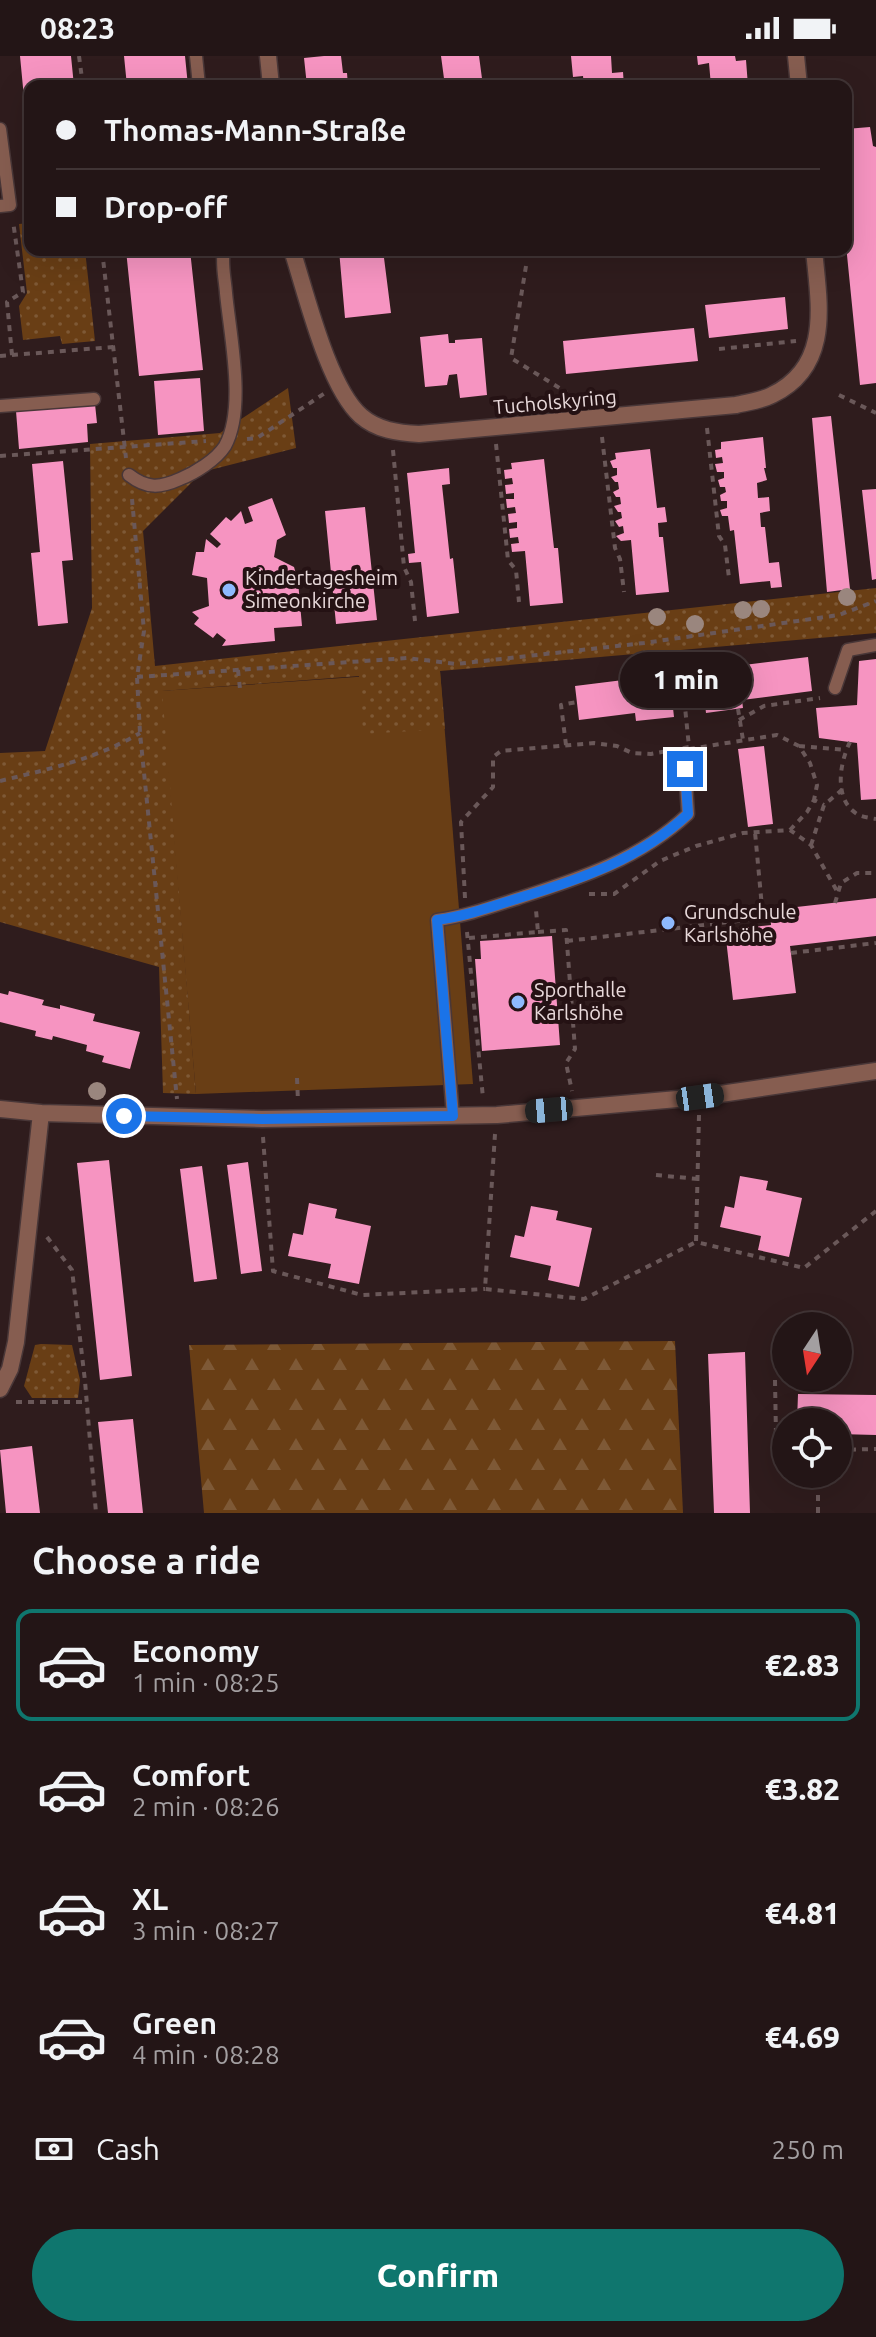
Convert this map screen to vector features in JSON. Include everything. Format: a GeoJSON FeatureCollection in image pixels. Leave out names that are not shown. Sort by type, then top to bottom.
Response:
{"type":"FeatureCollection","features":[{"type":"Feature","properties":{"kind":"street"},"geometry":{"type":"LineString","coordinates":[[268,56],[270,80]]}},
{"type":"Feature","properties":{"kind":"street"},"geometry":{"type":"LineString","coordinates":[[796,56],[798,80]]}},
{"type":"Feature","properties":{"kind":"street"},"geometry":{"type":"LineString","coordinates":[[294,256],[337,385],[361,416],[391,432]]}},
{"type":"Feature","properties":{"kind":"street","name":"Tucholskyring"},"geometry":{"type":"LineString","coordinates":[[391,432],[419,434],[736,405],[772,395],[798,376],[816,346],[821,317],[815,256]]}},
{"type":"Feature","properties":{"kind":"street"},"geometry":{"type":"LineString","coordinates":[[0,1109],[41,1113],[262,1119],[491,1115],[700,1097],[876,1071]]}},
{"type":"Feature","properties":{"kind":"street"},"geometry":{"type":"LineString","coordinates":[[0,1389],[10,1369],[16,1342],[41,1113]]}},
{"type":"Feature","properties":{"kind":"lane"},"geometry":{"type":"LineString","coordinates":[[196,56],[198,80]]}},
{"type":"Feature","properties":{"kind":"lane"},"geometry":{"type":"LineString","coordinates":[[0,129],[10,205],[0,206]]}},
{"type":"Feature","properties":{"kind":"lane"},"geometry":{"type":"LineString","coordinates":[[129,475],[150,487],[165,486],[209,462],[223,450],[228,440],[236,401],[224,256]]}},
{"type":"Feature","properties":{"kind":"lane"},"geometry":{"type":"LineString","coordinates":[[0,406],[94,399]]}},
{"type":"Feature","properties":{"kind":"lane"},"geometry":{"type":"LineString","coordinates":[[835,688],[848,650],[876,645]]}},
{"type":"Feature","properties":{"kind":"lane"},"geometry":{"type":"LineString","coordinates":[[453,1116],[437,920],[466,916],[604,869],[667,833],[688,814],[685,763]]}},
{"type":"Feature","properties":{"kind":"path"},"geometry":{"type":"LineString","coordinates":[[79,56],[82,80]]}},
{"type":"Feature","properties":{"kind":"path"},"geometry":{"type":"LineString","coordinates":[[12,355],[7,302],[23,292],[13,219]]}},
{"type":"Feature","properties":{"kind":"path"},"geometry":{"type":"LineString","coordinates":[[103,256],[136,527],[144,631],[137,677],[140,733],[179,1117]]}},
{"type":"Feature","properties":{"kind":"path"},"geometry":{"type":"LineString","coordinates":[[526,266],[511,358],[566,392],[554,422]]}},
{"type":"Feature","properties":{"kind":"path"},"geometry":{"type":"LineString","coordinates":[[719,349],[817,339]]}},
{"type":"Feature","properties":{"kind":"path"},"geometry":{"type":"LineString","coordinates":[[0,356],[113,347]]}},
{"type":"Feature","properties":{"kind":"path"},"geometry":{"type":"LineString","coordinates":[[0,456],[257,438],[337,385]]}},
{"type":"Feature","properties":{"kind":"path"},"geometry":{"type":"LineString","coordinates":[[839,395],[876,413]]}},
{"type":"Feature","properties":{"kind":"path"},"geometry":{"type":"LineString","coordinates":[[704,408],[719,536],[725,545],[729,578]]}},
{"type":"Feature","properties":{"kind":"path"},"geometry":{"type":"LineString","coordinates":[[600,418],[613,539],[620,559],[624,592]]}},
{"type":"Feature","properties":{"kind":"path"},"geometry":{"type":"LineString","coordinates":[[495,428],[508,560],[516,570],[519,602]]}},
{"type":"Feature","properties":{"kind":"path"},"geometry":{"type":"LineString","coordinates":[[391,432],[404,567],[411,582],[415,621]]}},
{"type":"Feature","properties":{"kind":"path"},"geometry":{"type":"LineString","coordinates":[[137,677],[407,658],[456,664],[644,643],[839,615],[876,601]]}},
{"type":"Feature","properties":{"kind":"path"},"geometry":{"type":"LineString","coordinates":[[238,670],[240,689]]}},
{"type":"Feature","properties":{"kind":"path"},"geometry":{"type":"LineString","coordinates":[[739,720],[764,706],[821,698]]}},
{"type":"Feature","properties":{"kind":"path"},"geometry":{"type":"LineString","coordinates":[[566,745],[561,705],[577,702]]}},
{"type":"Feature","properties":{"kind":"path"},"geometry":{"type":"LineString","coordinates":[[685,707],[689,747],[685,763]]}},
{"type":"Feature","properties":{"kind":"path"},"geometry":{"type":"LineString","coordinates":[[738,709],[743,740]]}},
{"type":"Feature","properties":{"kind":"path"},"geometry":{"type":"LineString","coordinates":[[0,781],[72,763],[112,749],[140,733]]}},
{"type":"Feature","properties":{"kind":"path"},"geometry":{"type":"LineString","coordinates":[[485,1289],[491,1115],[468,938],[461,822],[493,787],[493,757],[501,751],[594,743],[617,746],[632,753],[651,754],[777,735],[799,746],[846,750]]}},
{"type":"Feature","properties":{"kind":"path"},"geometry":{"type":"LineString","coordinates":[[850,742],[843,756],[844,802],[857,814],[876,819]]}},
{"type":"Feature","properties":{"kind":"path"},"geometry":{"type":"LineString","coordinates":[[790,830],[807,812],[817,785],[810,763],[799,746]]}},
{"type":"Feature","properties":{"kind":"path"},"geometry":{"type":"LineString","coordinates":[[811,845],[824,805],[843,789]]}},
{"type":"Feature","properties":{"kind":"path"},"geometry":{"type":"LineString","coordinates":[[814,800],[824,805]]}},
{"type":"Feature","properties":{"kind":"path"},"geometry":{"type":"LineString","coordinates":[[586,894],[614,894],[660,861],[686,850],[743,833],[790,830],[811,845],[838,893]]}},
{"type":"Feature","properties":{"kind":"path"},"geometry":{"type":"LineString","coordinates":[[567,941],[763,918],[755,832]]}},
{"type":"Feature","properties":{"kind":"path"},"geometry":{"type":"LineString","coordinates":[[684,838],[686,850]]}},
{"type":"Feature","properties":{"kind":"path"},"geometry":{"type":"LineString","coordinates":[[835,903],[841,883],[857,873],[876,873]]}},
{"type":"Feature","properties":{"kind":"path"},"geometry":{"type":"LineString","coordinates":[[522,913],[536,908],[538,932]]}},
{"type":"Feature","properties":{"kind":"path"},"geometry":{"type":"LineString","coordinates":[[468,938],[566,930],[575,1049],[566,1063],[575,1108]]}},
{"type":"Feature","properties":{"kind":"path"},"geometry":{"type":"LineString","coordinates":[[791,953],[876,943]]}},
{"type":"Feature","properties":{"kind":"path"},"geometry":{"type":"LineString","coordinates":[[696,1242],[700,1097]]}},
{"type":"Feature","properties":{"kind":"path"},"geometry":{"type":"LineString","coordinates":[[262,1119],[273,1271],[362,1295],[485,1289],[584,1299],[696,1242],[804,1268],[876,1211]]}},
{"type":"Feature","properties":{"kind":"path"},"geometry":{"type":"LineString","coordinates":[[656,1175],[698,1179]]}},
{"type":"Feature","properties":{"kind":"path"},"geometry":{"type":"LineString","coordinates":[[31,1211],[72,1270],[96,1513]]}},
{"type":"Feature","properties":{"kind":"path"},"geometry":{"type":"LineString","coordinates":[[12,1402],[85,1402]]}},
{"type":"Feature","properties":{"kind":"path"},"geometry":{"type":"LineString","coordinates":[[852,1450],[876,1449]]}},
{"type":"Feature","properties":{"kind":"path"},"geometry":{"type":"LineString","coordinates":[[818,1488],[818,1513]]}},
{"type":"Feature","properties":{"kind":"green space"},"geometry":{"type":"Polygon","coordinates":[[[19,224],[24,224],[24,256],[86,256],[95,341],[62,344],[60,336],[23,340],[19,306],[27,293],[19,224]]]}},
{"type":"Feature","properties":{"kind":"green space"},"geometry":{"type":"Polygon","coordinates":[[[288,388],[296,448],[202,472],[143,531],[155,666],[876,588],[876,633],[440,671],[445,729],[363,734],[359,676],[162,691],[196,1094],[163,1093],[159,967],[0,922],[0,753],[45,751],[92,608],[90,444],[220,433],[288,388]]]}},
{"type":"Feature","properties":{"kind":"green space"},"geometry":{"type":"Polygon","coordinates":[[[440,671],[473,1084],[196,1094],[161,691],[440,671]]]}},
{"type":"Feature","properties":{"kind":"green space"},"geometry":{"type":"Polygon","coordinates":[[[675,1341],[683,1513],[204,1513],[189,1345],[675,1341]]]}},
{"type":"Feature","properties":{"kind":"green space"},"geometry":{"type":"Polygon","coordinates":[[[35,1345],[72,1345],[80,1380],[78,1398],[32,1398],[24,1386],[35,1345]]]}},
{"type":"Feature","properties":{"kind":"building"},"geometry":{"type":"Polygon","coordinates":[[[20,56],[71,56],[73,80],[24,80],[24,98],[20,56]]]}},
{"type":"Feature","properties":{"kind":"building"},"geometry":{"type":"Polygon","coordinates":[[[124,56],[185,56],[187,80],[126,80],[124,56]]]}},
{"type":"Feature","properties":{"kind":"building"},"geometry":{"type":"Polygon","coordinates":[[[341,56],[343,73],[347,73],[348,80],[306,80],[304,58],[341,56]]]}},
{"type":"Feature","properties":{"kind":"building"},"geometry":{"type":"Polygon","coordinates":[[[441,56],[479,56],[482,80],[444,80],[441,56]]]}},
{"type":"Feature","properties":{"kind":"building"},"geometry":{"type":"Polygon","coordinates":[[[571,56],[611,56],[612,73],[623,72],[624,80],[583,80],[583,76],[573,77],[571,56]]]}},
{"type":"Feature","properties":{"kind":"building"},"geometry":{"type":"Polygon","coordinates":[[[697,56],[735,56],[736,61],[746,60],[748,80],[710,80],[709,63],[698,65],[697,56]]]}},
{"type":"Feature","properties":{"kind":"building"},"geometry":{"type":"Polygon","coordinates":[[[870,127],[873,146],[876,147],[876,383],[860,385],[847,256],[852,256],[852,128],[870,127]]]}},
{"type":"Feature","properties":{"kind":"building"},"geometry":{"type":"Polygon","coordinates":[[[127,256],[191,256],[203,370],[139,376],[127,256]]]}},
{"type":"Feature","properties":{"kind":"building"},"geometry":{"type":"Polygon","coordinates":[[[340,256],[384,256],[391,313],[345,318],[340,256]]]}},
{"type":"Feature","properties":{"kind":"building"},"geometry":{"type":"Polygon","coordinates":[[[785,297],[788,329],[709,338],[705,305],[785,297]]]}},
{"type":"Feature","properties":{"kind":"building"},"geometry":{"type":"Polygon","coordinates":[[[694,328],[698,361],[566,374],[563,341],[694,328]]]}},
{"type":"Feature","properties":{"kind":"building"},"geometry":{"type":"Polygon","coordinates":[[[448,334],[449,343],[482,338],[487,395],[460,398],[457,374],[449,375],[447,385],[425,387],[420,337],[448,334]]]}},
{"type":"Feature","properties":{"kind":"building"},"geometry":{"type":"Polygon","coordinates":[[[200,378],[204,431],[158,435],[154,381],[200,378]]]}},
{"type":"Feature","properties":{"kind":"building"},"geometry":{"type":"Polygon","coordinates":[[[95,404],[97,423],[87,424],[88,442],[19,449],[16,411],[95,404]]]}},
{"type":"Feature","properties":{"kind":"building"},"geometry":{"type":"Polygon","coordinates":[[[831,416],[850,589],[827,592],[812,418],[831,416]]]}},
{"type":"Feature","properties":{"kind":"building"},"geometry":{"type":"Polygon","coordinates":[[[763,437],[767,480],[757,483],[758,498],[769,497],[770,511],[760,513],[761,527],[765,527],[769,563],[779,562],[782,587],[771,588],[770,581],[740,584],[734,530],[730,531],[728,516],[722,516],[720,510],[727,508],[727,501],[721,501],[720,495],[726,492],[725,487],[720,487],[718,480],[724,478],[724,472],[717,472],[715,464],[723,463],[722,457],[716,458],[715,450],[721,449],[721,442],[763,437]]]}},
{"type":"Feature","properties":{"kind":"building"},"geometry":{"type":"Polygon","coordinates":[[[650,449],[657,508],[665,507],[667,522],[658,523],[659,537],[663,537],[669,592],[636,595],[631,540],[621,541],[616,536],[624,533],[623,526],[619,527],[615,521],[622,518],[621,512],[614,506],[621,504],[620,497],[613,492],[619,489],[618,482],[611,477],[617,475],[617,468],[613,468],[610,461],[616,459],[615,453],[650,449]]]}},
{"type":"Feature","properties":{"kind":"building"},"geometry":{"type":"Polygon","coordinates":[[[544,459],[563,603],[530,606],[525,551],[512,552],[511,544],[519,543],[518,537],[510,538],[509,529],[517,528],[517,522],[509,523],[508,514],[516,513],[515,507],[507,508],[506,499],[514,499],[514,493],[506,494],[505,485],[513,484],[512,478],[505,479],[504,470],[512,469],[511,463],[544,459]]]}},
{"type":"Feature","properties":{"kind":"building"},"geometry":{"type":"Polygon","coordinates":[[[63,461],[73,560],[62,561],[68,623],[38,626],[31,553],[40,552],[32,464],[63,461]]]}},
{"type":"Feature","properties":{"kind":"building"},"geometry":{"type":"Polygon","coordinates":[[[449,468],[450,484],[442,485],[459,613],[427,617],[421,562],[409,563],[408,554],[415,553],[407,473],[449,468]]]}},
{"type":"Feature","properties":{"kind":"building"},"geometry":{"type":"Polygon","coordinates":[[[876,489],[876,579],[872,580],[862,490],[876,489]]]}},
{"type":"Feature","properties":{"kind":"building"},"geometry":{"type":"Polygon","coordinates":[[[272,498],[286,535],[277,540],[274,557],[294,567],[302,626],[274,628],[275,641],[222,646],[226,640],[217,633],[213,638],[194,624],[199,618],[192,612],[209,606],[207,578],[192,575],[196,552],[204,552],[206,539],[217,548],[221,544],[210,534],[226,517],[231,521],[241,511],[245,524],[253,521],[248,507],[272,498]]]}},
{"type":"Feature","properties":{"kind":"building"},"geometry":{"type":"Polygon","coordinates":[[[365,507],[377,620],[336,624],[325,511],[365,507]]]}},
{"type":"Feature","properties":{"kind":"building"},"geometry":{"type":"Polygon","coordinates":[[[808,657],[812,691],[742,700],[743,708],[706,713],[705,704],[673,708],[674,717],[636,721],[635,713],[579,720],[575,686],[808,657]]]}},
{"type":"Feature","properties":{"kind":"building"},"geometry":{"type":"Polygon","coordinates":[[[876,659],[876,799],[861,800],[857,743],[819,738],[816,708],[857,705],[859,661],[876,659]]]}},
{"type":"Feature","properties":{"kind":"building"},"geometry":{"type":"Polygon","coordinates":[[[764,746],[773,824],[748,827],[738,749],[764,746]]]}},
{"type":"Feature","properties":{"kind":"building"},"geometry":{"type":"Polygon","coordinates":[[[876,898],[876,936],[790,946],[796,993],[733,1000],[725,930],[771,925],[770,910],[876,898]]]}},
{"type":"Feature","properties":{"kind":"building","name":"Sporthalle Karlshöhe"},"geometry":{"type":"Polygon","coordinates":[[[552,936],[560,1045],[482,1051],[475,959],[481,959],[480,941],[552,936]]]}},
{"type":"Feature","properties":{"kind":"building"},"geometry":{"type":"Polygon","coordinates":[[[9,991],[44,1000],[42,1005],[60,1009],[60,1005],[95,1014],[93,1021],[140,1032],[130,1069],[102,1062],[104,1056],[86,1051],[87,1045],[53,1036],[52,1040],[35,1036],[36,1031],[0,1022],[0,993],[8,995],[9,991]]]}},
{"type":"Feature","properties":{"kind":"building"},"geometry":{"type":"Polygon","coordinates":[[[109,1160],[132,1376],[100,1380],[77,1163],[109,1160]]]}},
{"type":"Feature","properties":{"kind":"building"},"geometry":{"type":"Polygon","coordinates":[[[248,1162],[262,1271],[241,1274],[227,1165],[248,1162]]]}},
{"type":"Feature","properties":{"kind":"building"},"geometry":{"type":"Polygon","coordinates":[[[202,1166],[217,1279],[194,1282],[180,1169],[202,1166]]]}},
{"type":"Feature","properties":{"kind":"building"},"geometry":{"type":"Polygon","coordinates":[[[740,1176],[768,1181],[766,1190],[802,1198],[789,1257],[758,1250],[761,1236],[720,1227],[725,1206],[734,1208],[740,1176]]]}},
{"type":"Feature","properties":{"kind":"building"},"geometry":{"type":"Polygon","coordinates":[[[309,1203],[337,1209],[335,1218],[371,1226],[359,1284],[328,1278],[331,1264],[288,1256],[293,1233],[303,1235],[309,1203]]]}},
{"type":"Feature","properties":{"kind":"building"},"geometry":{"type":"Polygon","coordinates":[[[531,1206],[558,1211],[556,1220],[592,1228],[579,1287],[548,1280],[551,1266],[510,1257],[515,1235],[524,1237],[531,1206]]]}},
{"type":"Feature","properties":{"kind":"building"},"geometry":{"type":"Polygon","coordinates":[[[745,1352],[750,1513],[714,1513],[708,1354],[745,1352]]]}},
{"type":"Feature","properties":{"kind":"building"},"geometry":{"type":"Polygon","coordinates":[[[798,1394],[876,1395],[876,1435],[852,1434],[852,1408],[798,1408],[798,1394]]]}},
{"type":"Feature","properties":{"kind":"building"},"geometry":{"type":"Polygon","coordinates":[[[133,1419],[143,1513],[108,1513],[98,1422],[133,1419]]]}},
{"type":"Feature","properties":{"kind":"building"},"geometry":{"type":"Polygon","coordinates":[[[32,1446],[40,1513],[6,1513],[0,1450],[32,1446]]]}},
{"type":"Feature","properties":{"kind":"place","name":"Kindertagesheim Simeonkirche"},"geometry":{"type":"Point","coordinates":[229,590]}},
{"type":"Feature","properties":{"kind":"place","name":"Grundschule Karlshöhe"},"geometry":{"type":"Point","coordinates":[668,923]}},
{"type":"Feature","properties":{"kind":"place","name":"Sporthalle Karlshöhe"},"geometry":{"type":"Point","coordinates":[518,1002]}},
{"type":"Feature","properties":{"kind":"route"},"geometry":{"type":"LineString","coordinates":[[124,1116],[262,1119],[453,1116],[437,920],[466,916],[548,889],[604,869],[642,849],[667,833],[688,814],[685,769]]}}]}
